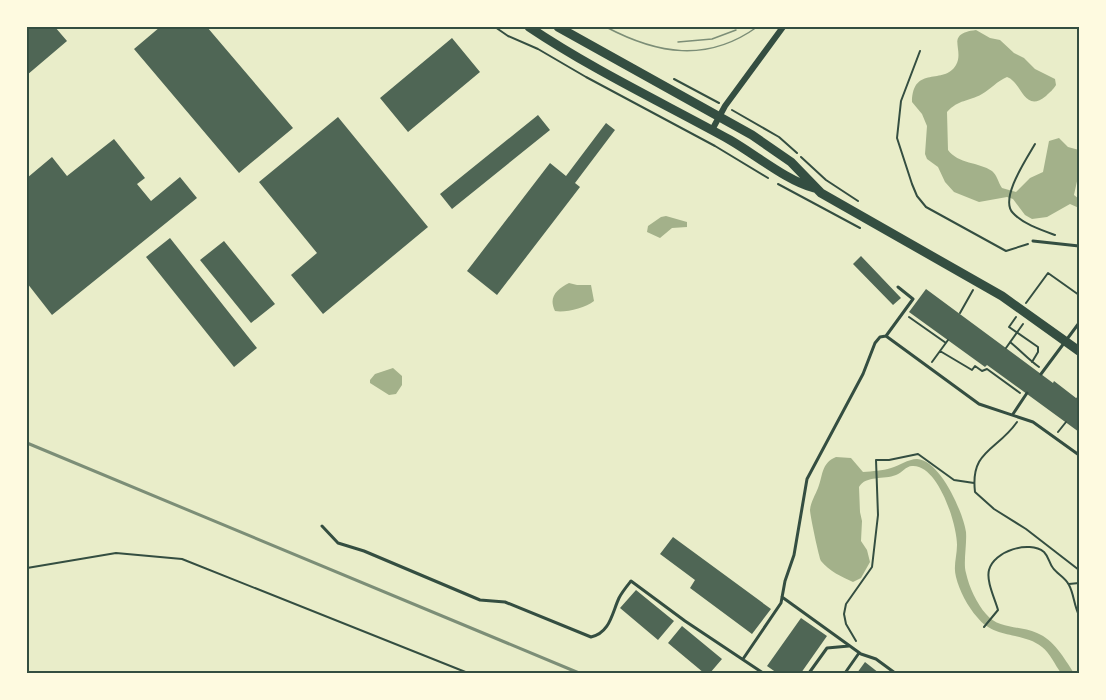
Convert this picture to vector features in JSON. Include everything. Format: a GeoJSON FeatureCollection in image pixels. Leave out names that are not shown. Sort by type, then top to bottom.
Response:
{"type":"FeatureCollection","features":[{"type":"Feature","properties":{"kind":"main road"},"geometry":{"type":"LineString","coordinates":[[529,27],[581,59],[762,159],[799,184],[814,188],[978,282],[1026,312],[1079,351]]}},
{"type":"Feature","properties":{"kind":"main road"},"geometry":{"type":"LineString","coordinates":[[558,27],[719,117],[778,153],[791,162],[814,188]]}},
{"type":"Feature","properties":{"kind":"street"},"geometry":{"type":"LineString","coordinates":[[712,130],[783,27]]}},
{"type":"Feature","properties":{"kind":"lane"},"geometry":{"type":"LineString","coordinates":[[1033,241],[1079,246]]}},
{"type":"Feature","properties":{"kind":"lane"},"geometry":{"type":"LineString","coordinates":[[743,659],[781,603],[794,555],[807,480],[863,374],[875,343],[880,337],[886,336],[913,298],[898,287]]}},
{"type":"Feature","properties":{"kind":"lane"},"geometry":{"type":"LineString","coordinates":[[1042,372],[1079,322]]}},
{"type":"Feature","properties":{"kind":"lane"},"geometry":{"type":"LineString","coordinates":[[886,336],[979,404],[1033,422],[1079,455]]}},
{"type":"Feature","properties":{"kind":"lane"},"geometry":{"type":"LineString","coordinates":[[1012,415],[1026,395]]}},
{"type":"Feature","properties":{"kind":"lane"},"geometry":{"type":"LineString","coordinates":[[322,526],[338,543],[364,551],[480,600],[505,602],[591,637],[599,635],[610,623],[620,595],[631,581],[685,621],[763,673]]}},
{"type":"Feature","properties":{"kind":"lane"},"geometry":{"type":"LineString","coordinates":[[782,597],[858,653],[876,659],[895,673]]}},
{"type":"Feature","properties":{"kind":"lane"},"geometry":{"type":"LineString","coordinates":[[810,673],[827,648],[850,646]]}},
{"type":"Feature","properties":{"kind":"lane"},"geometry":{"type":"LineString","coordinates":[[844,673],[858,653]]}},
{"type":"Feature","properties":{"kind":"path"},"geometry":{"type":"LineString","coordinates":[[495,27],[715,146],[790,192],[859,228],[874,224]]}},
{"type":"Feature","properties":{"kind":"path"},"geometry":{"type":"LineString","coordinates":[[920,51],[901,101],[897,138],[917,196],[926,207],[1006,251],[1022,247],[1033,241]]}},
{"type":"Feature","properties":{"kind":"path"},"geometry":{"type":"LineString","coordinates":[[1035,144],[1011,190],[1009,201],[1013,213],[1037,229],[1056,236],[1067,244]]}},
{"type":"Feature","properties":{"kind":"path"},"geometry":{"type":"LineString","coordinates":[[1006,348],[1048,273],[1078,294]]}},
{"type":"Feature","properties":{"kind":"path"},"geometry":{"type":"LineString","coordinates":[[960,313],[978,282]]}},
{"type":"Feature","properties":{"kind":"path"},"geometry":{"type":"LineString","coordinates":[[903,312],[947,342],[928,367]]}},
{"type":"Feature","properties":{"kind":"path"},"geometry":{"type":"LineString","coordinates":[[1016,318],[1009,327],[1038,347],[1032,362]]}},
{"type":"Feature","properties":{"kind":"path"},"geometry":{"type":"LineString","coordinates":[[1010,342],[1042,372]]}},
{"type":"Feature","properties":{"kind":"path"},"geometry":{"type":"LineString","coordinates":[[940,351],[972,370],[975,366],[982,371],[987,369],[1026,395]]}},
{"type":"Feature","properties":{"kind":"path"},"geometry":{"type":"LineString","coordinates":[[1021,418],[1008,436],[982,457],[975,467],[975,492],[994,509],[1026,529],[1079,570]]}},
{"type":"Feature","properties":{"kind":"path"},"geometry":{"type":"LineString","coordinates":[[1054,437],[1066,422]]}},
{"type":"Feature","properties":{"kind":"path"},"geometry":{"type":"LineString","coordinates":[[858,653],[858,644],[850,633],[844,614],[846,604],[872,567],[878,515],[876,460],[889,460],[918,454],[954,480],[974,483]]}},
{"type":"Feature","properties":{"kind":"path"},"geometry":{"type":"LineString","coordinates":[[984,627],[998,610],[988,572],[992,563],[1010,552],[1032,546],[1042,550],[1048,556],[1053,569],[1069,584],[1079,615]]}},
{"type":"Feature","properties":{"kind":"path"},"geometry":{"type":"LineString","coordinates":[[27,568],[116,554],[182,559],[468,673]]}},
{"type":"Feature","properties":{"kind":"path"},"geometry":{"type":"LineString","coordinates":[[1069,584],[1079,584]]}},
{"type":"Feature","properties":{"kind":"shaded area"},"geometry":{"type":"Polygon","coordinates":[[[976,30],[990,38],[1000,40],[1035,69],[1055,79],[1056,85],[1039,101],[1033,101],[1028,99],[1007,77],[982,94],[956,105],[947,112],[948,150],[957,158],[992,171],[1002,188],[1016,192],[1030,178],[1043,172],[1049,141],[1059,138],[1068,147],[1079,150],[1079,172],[1074,195],[1079,199],[1079,208],[1070,204],[1047,217],[1032,219],[1025,215],[1013,199],[1007,197],[979,202],[954,192],[945,182],[938,167],[927,159],[925,154],[927,126],[922,114],[912,102],[914,90],[923,79],[951,71],[958,59],[958,39],[966,32],[976,30]]]}},
{"type":"Feature","properties":{"kind":"shaded area"},"geometry":{"type":"Polygon","coordinates":[[[666,216],[687,222],[687,227],[672,228],[660,238],[647,232],[648,226],[666,216]]]}},
{"type":"Feature","properties":{"kind":"shaded area"},"geometry":{"type":"Polygon","coordinates":[[[569,283],[591,285],[594,301],[575,309],[555,311],[553,298],[555,294],[569,283]]]}},
{"type":"Feature","properties":{"kind":"shaded area"},"geometry":{"type":"Polygon","coordinates":[[[393,368],[402,376],[402,385],[396,394],[389,395],[370,383],[375,374],[393,368]]]}},
{"type":"Feature","properties":{"kind":"shaded area"},"geometry":{"type":"Polygon","coordinates":[[[836,457],[851,458],[863,472],[888,469],[917,459],[934,468],[949,488],[964,523],[967,578],[986,614],[997,623],[1030,631],[1049,640],[1074,673],[1061,673],[1042,647],[1026,639],[992,629],[974,613],[956,577],[957,545],[950,510],[938,485],[921,468],[910,466],[896,475],[871,479],[859,487],[861,541],[867,550],[870,562],[861,578],[853,582],[824,565],[818,552],[810,510],[823,470],[836,457]]]}},
{"type":"Feature","properties":{"kind":"building"},"geometry":{"type":"Polygon","coordinates":[[[27,27],[55,27],[67,41],[27,75],[27,27]]]}},
{"type":"Feature","properties":{"kind":"building"},"geometry":{"type":"Polygon","coordinates":[[[160,27],[207,27],[293,128],[239,173],[134,49],[160,27]]]}},
{"type":"Feature","properties":{"kind":"building"},"geometry":{"type":"Polygon","coordinates":[[[452,38],[480,72],[408,132],[380,98],[452,38]]]}},
{"type":"Feature","properties":{"kind":"building"},"geometry":{"type":"Polygon","coordinates":[[[538,115],[550,130],[452,209],[440,194],[538,115]]]}},
{"type":"Feature","properties":{"kind":"building"},"geometry":{"type":"Polygon","coordinates":[[[338,117],[428,227],[323,314],[291,275],[317,253],[259,182],[338,117]]]}},
{"type":"Feature","properties":{"kind":"building"},"geometry":{"type":"Polygon","coordinates":[[[606,123],[615,130],[575,183],[580,187],[497,295],[467,271],[550,163],[566,176],[606,123]]]}},
{"type":"Feature","properties":{"kind":"building"},"geometry":{"type":"Polygon","coordinates":[[[114,139],[145,178],[137,184],[151,201],[180,177],[197,198],[52,315],[27,283],[27,178],[52,157],[67,176],[114,139]]]}},
{"type":"Feature","properties":{"kind":"building"},"geometry":{"type":"Polygon","coordinates":[[[170,238],[257,348],[234,367],[146,257],[170,238]]]}},
{"type":"Feature","properties":{"kind":"building"},"geometry":{"type":"Polygon","coordinates":[[[224,241],[275,304],[251,323],[200,260],[224,241]]]}},
{"type":"Feature","properties":{"kind":"building"},"geometry":{"type":"Polygon","coordinates":[[[861,256],[901,298],[893,305],[853,264],[861,256]]]}},
{"type":"Feature","properties":{"kind":"building"},"geometry":{"type":"Polygon","coordinates":[[[926,289],[1053,383],[1054,381],[1076,398],[1079,396],[1079,432],[909,312],[926,289]]]}},
{"type":"Feature","properties":{"kind":"building"},"geometry":{"type":"Polygon","coordinates":[[[673,537],[771,609],[752,634],[690,588],[695,580],[660,554],[673,537]]]}},
{"type":"Feature","properties":{"kind":"building"},"geometry":{"type":"Polygon","coordinates":[[[636,590],[674,621],[658,640],[620,608],[636,590]]]}},
{"type":"Feature","properties":{"kind":"building"},"geometry":{"type":"Polygon","coordinates":[[[801,618],[827,636],[801,673],[777,673],[767,666],[801,618]]]}},
{"type":"Feature","properties":{"kind":"building"},"geometry":{"type":"Polygon","coordinates":[[[682,626],[722,659],[710,673],[704,673],[668,643],[682,626]]]}},
{"type":"Feature","properties":{"kind":"building"},"geometry":{"type":"Polygon","coordinates":[[[865,662],[879,673],[857,673],[865,662]]]}},
{"type":"Feature","properties":{"kind":"tram line"},"geometry":{"type":"LineString","coordinates":[[606,27],[644,43],[682,51],[719,46],[757,27]]}},
{"type":"Feature","properties":{"kind":"tram line"},"geometry":{"type":"LineString","coordinates":[[678,42],[712,39],[736,30]]}},
{"type":"Feature","properties":{"kind":"railway"},"geometry":{"type":"LineString","coordinates":[[27,443],[579,673]]}}]}
